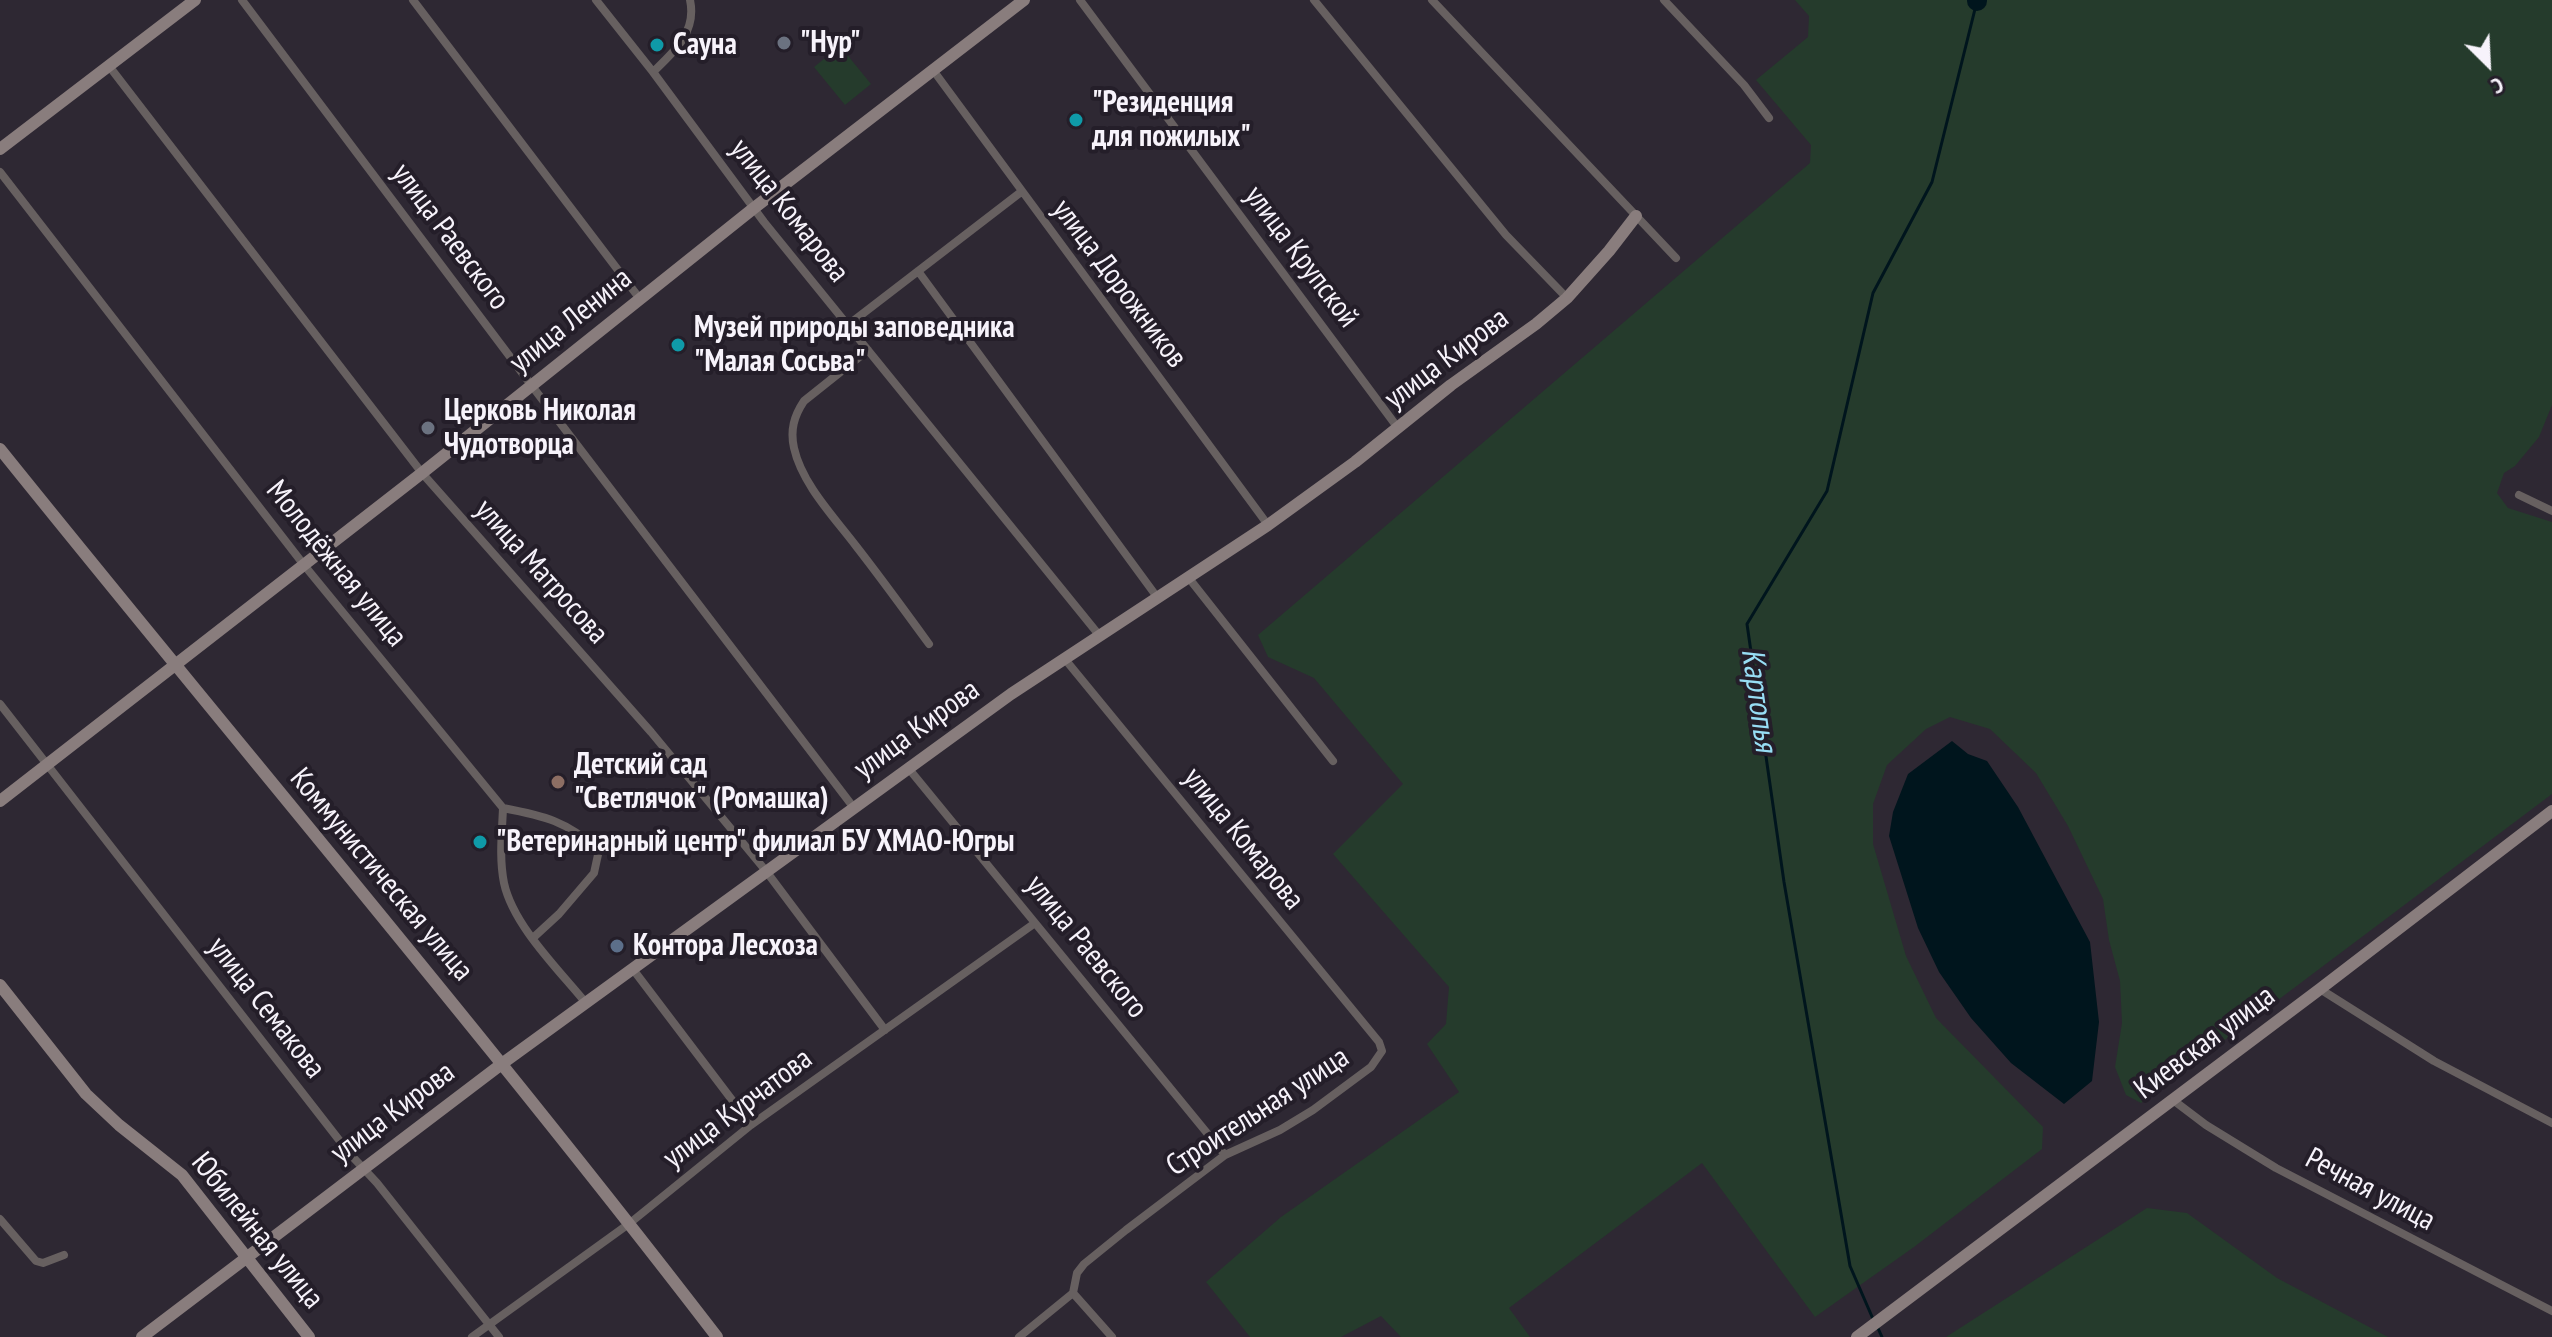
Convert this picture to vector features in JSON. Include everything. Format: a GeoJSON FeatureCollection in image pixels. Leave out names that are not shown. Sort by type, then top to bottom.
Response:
{"type":"FeatureCollection","features":[{"type":"Feature","properties":{"kind":"street"},"geometry":{"type":"LineString","coordinates":[[0,149],[195,0]]}},
{"type":"Feature","properties":{"kind":"street","name":"улица Раевского"},"geometry":{"type":"LineString","coordinates":[[242,0],[854,808]]}},
{"type":"Feature","properties":{"kind":"street"},"geometry":{"type":"LineString","coordinates":[[413,0],[640,299]]}},
{"type":"Feature","properties":{"kind":"street","name":"улица Комарова"},"geometry":{"type":"LineString","coordinates":[[596,0],[754,208],[1099,635]]}},
{"type":"Feature","properties":{"kind":"street"},"geometry":{"type":"LineString","coordinates":[[653,72],[676,50],[686,35],[692,13],[690,0]]}},
{"type":"Feature","properties":{"kind":"street","name":"улица Ленина"},"geometry":{"type":"LineString","coordinates":[[0,801],[422,473],[754,208],[1024,0]]}},
{"type":"Feature","properties":{"kind":"street","name":"улица Крупской"},"geometry":{"type":"LineString","coordinates":[[1080,0],[1398,428]]}},
{"type":"Feature","properties":{"kind":"street"},"geometry":{"type":"LineString","coordinates":[[1314,0],[1506,235],[1567,298]]}},
{"type":"Feature","properties":{"kind":"street"},"geometry":{"type":"LineString","coordinates":[[1432,0],[1676,258]]}},
{"type":"Feature","properties":{"kind":"street"},"geometry":{"type":"LineString","coordinates":[[1664,0],[1744,85],[1769,118]]}},
{"type":"Feature","properties":{"kind":"street","name":"улица Матросова"},"geometry":{"type":"LineString","coordinates":[[109,66],[422,473],[651,732],[766,871],[885,1030]]}},
{"type":"Feature","properties":{"kind":"street","name":"улица Дорожников"},"geometry":{"type":"LineString","coordinates":[[933,70],[1268,525]]}},
{"type":"Feature","properties":{"kind":"street","name":"Молодёжная улица"},"geometry":{"type":"LineString","coordinates":[[0,172],[304,565],[503,808]]}},
{"type":"Feature","properties":{"kind":"street"},"geometry":{"type":"LineString","coordinates":[[848,325],[1021,192]]}},
{"type":"Feature","properties":{"kind":"street","name":"улица Кирова"},"geometry":{"type":"LineString","coordinates":[[142,1337],[503,1063],[766,871],[1064,658],[1268,525],[1344,470],[1567,298],[1636,216]]}},
{"type":"Feature","properties":{"kind":"street"},"geometry":{"type":"LineString","coordinates":[[918,271],[1157,597]]}},
{"type":"Feature","properties":{"kind":"street"},"geometry":{"type":"LineString","coordinates":[[868,350],[804,401],[793,424],[794,445],[805,476],[929,644]]}},
{"type":"Feature","properties":{"kind":"street","name":"Коммунистическая улица"},"geometry":{"type":"LineString","coordinates":[[0,449],[174,666],[503,1063],[716,1337]]}},
{"type":"Feature","properties":{"kind":"street"},"geometry":{"type":"LineString","coordinates":[[2519,495],[2552,511]]}},
{"type":"Feature","properties":{"kind":"street"},"geometry":{"type":"LineString","coordinates":[[1188,577],[1333,761]]}},
{"type":"Feature","properties":{"kind":"street","name":"улица Комарова"},"geometry":{"type":"LineString","coordinates":[[1064,658],[1379,1042],[1382,1051]]}},
{"type":"Feature","properties":{"kind":"street","name":"улица Семакова"},"geometry":{"type":"LineString","coordinates":[[0,704],[499,1337]]}},
{"type":"Feature","properties":{"kind":"street","name":"улица Раевского"},"geometry":{"type":"LineString","coordinates":[[909,769],[1225,1155]]}},
{"type":"Feature","properties":{"kind":"street"},"geometry":{"type":"LineString","coordinates":[[534,937],[559,914],[594,873],[599,850],[578,831],[543,815],[503,808],[501,857],[505,887],[511,903],[534,937],[585,1002]]}},
{"type":"Feature","properties":{"kind":"street","name":"Киевская улица"},"geometry":{"type":"LineString","coordinates":[[1857,1337],[2552,811]]}},
{"type":"Feature","properties":{"kind":"street","name":"улица Курчатова"},"geometry":{"type":"LineString","coordinates":[[472,1337],[630,1223],[751,1125],[1035,923]]}},
{"type":"Feature","properties":{"kind":"street"},"geometry":{"type":"LineString","coordinates":[[632,968],[751,1125]]}},
{"type":"Feature","properties":{"kind":"street","name":"Юбилейная улица"},"geometry":{"type":"LineString","coordinates":[[0,985],[86,1094],[119,1125],[177,1169],[309,1337]]}},
{"type":"Feature","properties":{"kind":"street"},"geometry":{"type":"LineString","coordinates":[[2320,989],[2434,1061],[2552,1123]]}},
{"type":"Feature","properties":{"kind":"street","name":"Строительная улица"},"geometry":{"type":"LineString","coordinates":[[1019,1337],[1073,1293],[1077,1273],[1084,1264],[1225,1155],[1280,1130],[1313,1110],[1371,1067],[1382,1051]]}},
{"type":"Feature","properties":{"kind":"street","name":"Речная улица"},"geometry":{"type":"LineString","coordinates":[[2173,1100],[2206,1125],[2276,1168],[2552,1311]]}},
{"type":"Feature","properties":{"kind":"street"},"geometry":{"type":"LineString","coordinates":[[0,1219],[36,1261],[43,1263],[64,1255]]}},
{"type":"Feature","properties":{"kind":"street"},"geometry":{"type":"LineString","coordinates":[[1073,1293],[1112,1337]]}},
{"type":"Feature","properties":{"kind":"green space"},"geometry":{"type":"Polygon","coordinates":[[[1795,0],[2552,0],[2552,405],[2539,437],[2515,466],[2504,473],[2497,493],[2508,508],[2552,522],[2552,794],[2141,1103],[2126,1095],[2115,1067],[2122,1023],[2120,981],[2109,940],[2103,899],[2068,826],[2036,773],[1990,729],[1950,717],[1926,729],[1887,765],[1873,804],[1873,844],[1906,956],[1936,1018],[2043,1127],[2042,1149],[1914,1247],[1815,1317],[1702,1163],[1509,1308],[1530,1337],[1401,1337],[1381,1316],[1341,1337],[1250,1337],[1206,1282],[1281,1217],[1459,1092],[1427,1044],[1446,1024],[1449,987],[1333,854],[1403,784],[1314,678],[1268,657],[1258,635],[1810,163],[1811,145],[1756,80],[1808,37],[1809,16],[1795,0]]]}},
{"type":"Feature","properties":{"kind":"green space"},"geometry":{"type":"Polygon","coordinates":[[[840,46],[871,84],[845,105],[814,67],[840,46]]]}},
{"type":"Feature","properties":{"kind":"green space"},"geometry":{"type":"Polygon","coordinates":[[[2147,1208],[2187,1213],[2277,1278],[2388,1337],[1946,1337],[2147,1208]]]}},
{"type":"Feature","properties":{"kind":"water"},"geometry":{"type":"Polygon","coordinates":[[[1952,741],[1968,754],[1987,761],[2018,807],[2090,942],[2099,1022],[2092,1081],[2064,1104],[2011,1063],[1971,1018],[1939,972],[1918,928],[1889,836],[1893,812],[1908,774],[1952,741]]]}},
{"type":"Feature","properties":{"kind":"waterway","name":"Картопья"},"geometry":{"type":"LineString","coordinates":[[1873,1319],[1850,1266],[1784,882],[1747,624],[1827,491],[1873,293],[1932,182],[1977,1]]}},
{"type":"Feature","properties":{"kind":"waterway","name":"Картопья"},"geometry":{"type":"LineString","coordinates":[[1877,1326],[1882,1337]]}},
{"type":"Feature","properties":{"kind":"place","name":"\"Нур\""},"geometry":{"type":"Point","coordinates":[784,43]}},
{"type":"Feature","properties":{"kind":"place","name":"Сауна"},"geometry":{"type":"Point","coordinates":[657,45]}},
{"type":"Feature","properties":{"kind":"place","name":"\"Резиденция для пожилых\""},"geometry":{"type":"Point","coordinates":[1076,120]}},
{"type":"Feature","properties":{"kind":"place","name":"Музей природы заповедника \"Малая Сосьва\""},"geometry":{"type":"Point","coordinates":[678,345]}},
{"type":"Feature","properties":{"kind":"place","name":"Церковь Николая Чудотворца"},"geometry":{"type":"Point","coordinates":[428,428]}},
{"type":"Feature","properties":{"kind":"place","name":"Детский сад \"Светлячок\" (Ромашка)"},"geometry":{"type":"Point","coordinates":[558,782]}},
{"type":"Feature","properties":{"kind":"place","name":"\"Ветеринарный центр\" филиал БУ ХМАО-Югры"},"geometry":{"type":"Point","coordinates":[480,842]}},
{"type":"Feature","properties":{"kind":"place","name":"Контора Лесхоза"},"geometry":{"type":"Point","coordinates":[617,946]}}]}
